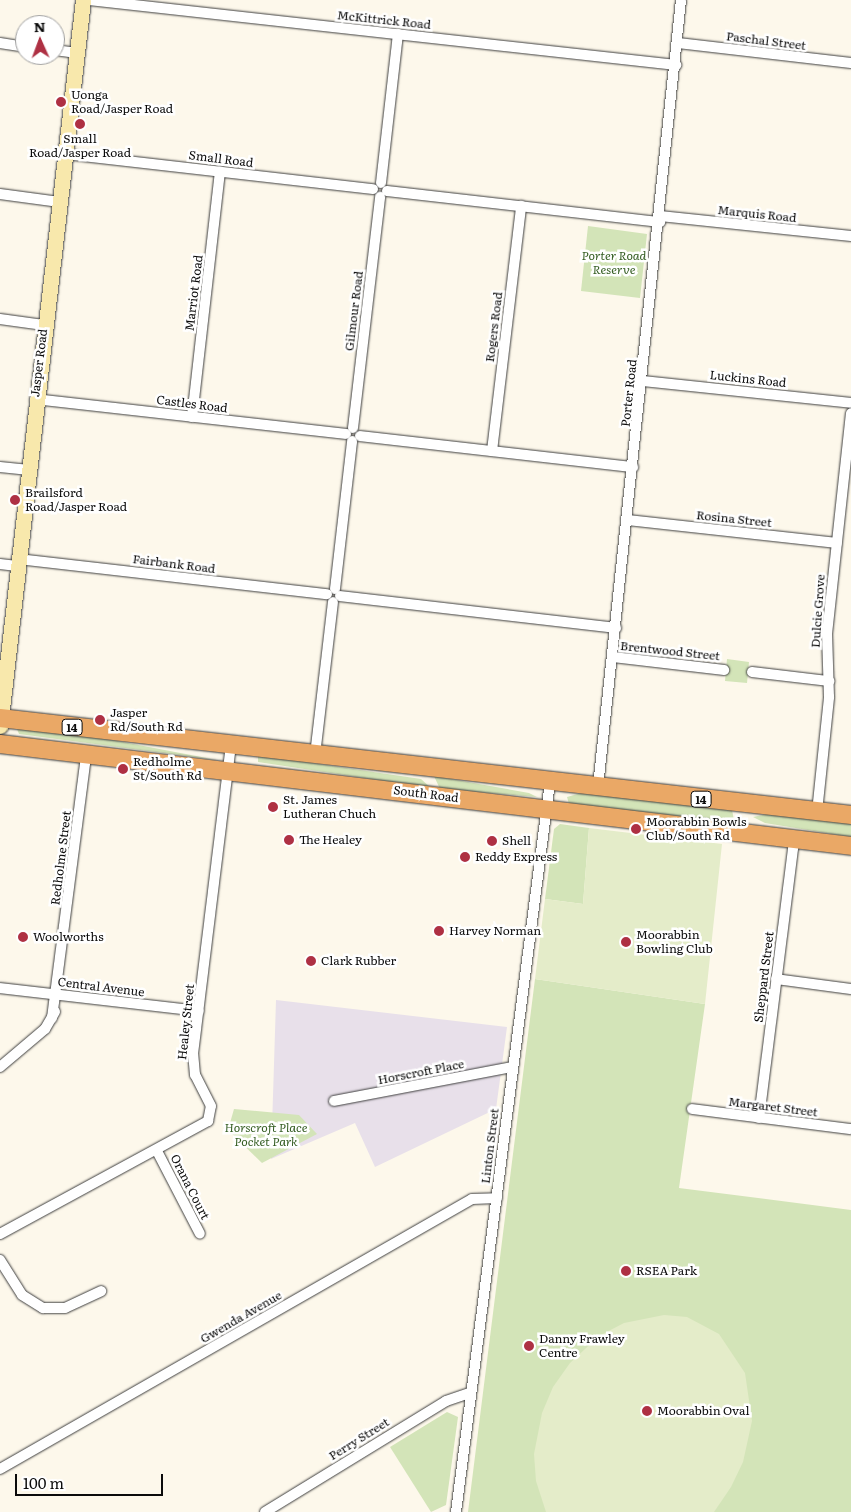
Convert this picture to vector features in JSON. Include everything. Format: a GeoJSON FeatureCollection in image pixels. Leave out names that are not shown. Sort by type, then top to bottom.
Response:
{"type":"FeatureCollection","features":[{"type":"Feature","properties":{"kind":"highway","name":"14"},"geometry":{"type":"LineString","coordinates":[[0,721],[231,745],[851,815]]}},
{"type":"Feature","properties":{"kind":"highway","name":"South Road"},"geometry":{"type":"LineString","coordinates":[[0,744],[851,846]]}},
{"type":"Feature","properties":{"kind":"highway"},"geometry":{"type":"LineString","coordinates":[[427,768],[434,795]]}},
{"type":"Feature","properties":{"kind":"highway"},"geometry":{"type":"LineString","coordinates":[[742,833],[745,803]]}},
{"type":"Feature","properties":{"kind":"main road","name":"Jasper Road"},"geometry":{"type":"LineString","coordinates":[[0,721],[35,398],[83,0]]}},
{"type":"Feature","properties":{"kind":"street","name":"McKittrick Road"},"geometry":{"type":"LineString","coordinates":[[89,0],[676,65]]}},
{"type":"Feature","properties":{"kind":"street","name":"Porter Road"},"geometry":{"type":"LineString","coordinates":[[598,787],[643,381],[681,0]]}},
{"type":"Feature","properties":{"kind":"street","name":"Gilmour Road"},"geometry":{"type":"LineString","coordinates":[[315,755],[398,34]]}},
{"type":"Feature","properties":{"kind":"street","name":"Paschal Street"},"geometry":{"type":"LineString","coordinates":[[678,43],[851,63]]}},
{"type":"Feature","properties":{"kind":"street"},"geometry":{"type":"LineString","coordinates":[[0,44],[15,46]]}},
{"type":"Feature","properties":{"kind":"street"},"geometry":{"type":"LineString","coordinates":[[65,51],[77,53]]}},
{"type":"Feature","properties":{"kind":"street","name":"Small Road"},"geometry":{"type":"LineString","coordinates":[[65,154],[521,206],[660,219]]}},
{"type":"Feature","properties":{"kind":"street","name":"Marriot Road"},"geometry":{"type":"LineString","coordinates":[[192,416],[220,172]]}},
{"type":"Feature","properties":{"kind":"street"},"geometry":{"type":"LineString","coordinates":[[0,194],[59,202]]}},
{"type":"Feature","properties":{"kind":"street","name":"Rogers Road"},"geometry":{"type":"LineString","coordinates":[[492,451],[521,206]]}},
{"type":"Feature","properties":{"kind":"street","name":"Marquis Road"},"geometry":{"type":"LineString","coordinates":[[660,219],[851,236]]}},
{"type":"Feature","properties":{"kind":"street"},"geometry":{"type":"LineString","coordinates":[[0,319],[44,325]]}},
{"type":"Feature","properties":{"kind":"street","name":"Luckins Road"},"geometry":{"type":"LineString","coordinates":[[643,381],[851,403]]}},
{"type":"Feature","properties":{"kind":"street","name":"Castles Road"},"geometry":{"type":"LineString","coordinates":[[35,398],[633,468]]}},
{"type":"Feature","properties":{"kind":"street","name":"Dulcie Grove"},"geometry":{"type":"LineString","coordinates":[[817,812],[829,682],[827,640],[851,413]]}},
{"type":"Feature","properties":{"kind":"street"},"geometry":{"type":"LineString","coordinates":[[0,467],[27,470]]}},
{"type":"Feature","properties":{"kind":"street","name":"Rosina Street"},"geometry":{"type":"LineString","coordinates":[[628,520],[837,543]]}},
{"type":"Feature","properties":{"kind":"street","name":"Fairbank Road"},"geometry":{"type":"LineString","coordinates":[[0,564],[17,562],[334,595],[616,628]]}},
{"type":"Feature","properties":{"kind":"street","name":"Brentwood Street"},"geometry":{"type":"LineString","coordinates":[[612,657],[724,670]]}},
{"type":"Feature","properties":{"kind":"street"},"geometry":{"type":"LineString","coordinates":[[752,672],[829,682]]}},
{"type":"Feature","properties":{"kind":"street","name":"Healey Street"},"geometry":{"type":"LineString","coordinates":[[0,1234],[204,1125],[210,1116],[211,1106],[194,1069],[199,1011],[231,745]]}},
{"type":"Feature","properties":{"kind":"street","name":"Redholme Street"},"geometry":{"type":"LineString","coordinates":[[0,1067],[52,1018],[86,755]]}},
{"type":"Feature","properties":{"kind":"street","name":"Linton Street"},"geometry":{"type":"LineString","coordinates":[[456,1512],[469,1393],[497,1198],[512,1067],[550,782]]}},
{"type":"Feature","properties":{"kind":"street","name":"Sheppard Street"},"geometry":{"type":"LineString","coordinates":[[759,1118],[794,839]]}},
{"type":"Feature","properties":{"kind":"street"},"geometry":{"type":"LineString","coordinates":[[776,980],[851,989]]}},
{"type":"Feature","properties":{"kind":"street","name":"Central Avenue"},"geometry":{"type":"LineString","coordinates":[[0,988],[199,1011]]}},
{"type":"Feature","properties":{"kind":"street","name":"Horscroft Place"},"geometry":{"type":"LineString","coordinates":[[334,1101],[512,1067]]}},
{"type":"Feature","properties":{"kind":"street","name":"Margaret Street"},"geometry":{"type":"LineString","coordinates":[[692,1109],[851,1129]]}},
{"type":"Feature","properties":{"kind":"street","name":"Orana Court"},"geometry":{"type":"LineString","coordinates":[[157,1151],[200,1234]]}},
{"type":"Feature","properties":{"kind":"street","name":"Gwenda Avenue"},"geometry":{"type":"LineString","coordinates":[[0,1469],[472,1199],[497,1198]]}},
{"type":"Feature","properties":{"kind":"street"},"geometry":{"type":"LineString","coordinates":[[0,1260],[22,1295],[43,1308],[65,1308],[101,1291]]}},
{"type":"Feature","properties":{"kind":"street","name":"Perry Street"},"geometry":{"type":"LineString","coordinates":[[265,1512],[446,1400],[469,1393]]}},
{"type":"Feature","properties":{"kind":"shaded area"},"geometry":{"type":"Polygon","coordinates":[[[276,1000],[507,1027],[496,1109],[375,1167],[355,1123],[271,1159],[276,1000]]]}},
{"type":"Feature","properties":{"kind":"green space","name":"Porter Road Reserve"},"geometry":{"type":"Polygon","coordinates":[[[588,226],[647,234],[640,298],[581,291],[588,226]]]}},
{"type":"Feature","properties":{"kind":"green space"},"geometry":{"type":"Polygon","coordinates":[[[727,659],[749,662],[747,683],[725,681],[727,659]]]}},
{"type":"Feature","properties":{"kind":"green space"},"geometry":{"type":"Polygon","coordinates":[[[17,729],[86,735],[217,760],[19,734],[17,729]]]}},
{"type":"Feature","properties":{"kind":"green space"},"geometry":{"type":"Polygon","coordinates":[[[258,755],[421,779],[431,788],[258,762],[258,755]]]}},
{"type":"Feature","properties":{"kind":"green space"},"geometry":{"type":"Polygon","coordinates":[[[434,776],[529,793],[537,797],[440,789],[434,776]]]}},
{"type":"Feature","properties":{"kind":"green space"},"geometry":{"type":"Polygon","coordinates":[[[581,793],[732,810],[734,820],[730,824],[569,804],[567,797],[581,793]]]}},
{"type":"Feature","properties":{"kind":"green space"},"geometry":{"type":"Polygon","coordinates":[[[767,814],[851,823],[851,837],[765,823],[753,817],[767,814]]]}},
{"type":"Feature","properties":{"kind":"green space"},"geometry":{"type":"Polygon","coordinates":[[[560,824],[589,828],[583,904],[545,899],[554,829],[560,824]]]}},
{"type":"Feature","properties":{"kind":"green space","name":"Moorabbin Bowling Club"},"geometry":{"type":"Polygon","coordinates":[[[589,828],[722,844],[705,1004],[535,979],[545,899],[583,904],[589,828]]]}},
{"type":"Feature","properties":{"kind":"green space"},"geometry":{"type":"Polygon","coordinates":[[[535,979],[705,1004],[679,1188],[851,1210],[851,1512],[468,1512],[535,979]]]}},
{"type":"Feature","properties":{"kind":"green space","name":"Horscroft Place Pocket Park"},"geometry":{"type":"Polygon","coordinates":[[[234,1109],[299,1115],[317,1134],[262,1163],[228,1130],[234,1109]]]}},
{"type":"Feature","properties":{"kind":"green space","name":"Moorabbin Oval"},"geometry":{"type":"Polygon","coordinates":[[[664,1315],[687,1317],[719,1334],[745,1373],[752,1421],[743,1462],[731,1487],[714,1512],[546,1512],[536,1481],[534,1454],[542,1413],[553,1387],[570,1363],[599,1336],[624,1323],[664,1315]]]}},
{"type":"Feature","properties":{"kind":"green space"},"geometry":{"type":"Polygon","coordinates":[[[447,1412],[458,1417],[446,1505],[431,1512],[390,1447],[447,1412]]]}},
{"type":"Feature","properties":{"kind":"place","name":"Uonga Road/Jasper Road"},"geometry":{"type":"Point","coordinates":[61,102]}},
{"type":"Feature","properties":{"kind":"place","name":"Small Road/Jasper Road"},"geometry":{"type":"Point","coordinates":[80,124]}},
{"type":"Feature","properties":{"kind":"place","name":"Brailsford Road/Jasper Road"},"geometry":{"type":"Point","coordinates":[15,500]}},
{"type":"Feature","properties":{"kind":"place","name":"Jasper Rd/South Rd"},"geometry":{"type":"Point","coordinates":[100,720]}},
{"type":"Feature","properties":{"kind":"place","name":"Redholme St/South Rd"},"geometry":{"type":"Point","coordinates":[123,769]}},
{"type":"Feature","properties":{"kind":"place","name":"St. James Lutheran Chuch"},"geometry":{"type":"Point","coordinates":[273,807]}},
{"type":"Feature","properties":{"kind":"place","name":"Moorabbin Bowls Club/South Rd"},"geometry":{"type":"Point","coordinates":[636,829]}},
{"type":"Feature","properties":{"kind":"place","name":"The Healey"},"geometry":{"type":"Point","coordinates":[289,840]}},
{"type":"Feature","properties":{"kind":"place","name":"Shell"},"geometry":{"type":"Point","coordinates":[492,841]}},
{"type":"Feature","properties":{"kind":"place","name":"Reddy Express"},"geometry":{"type":"Point","coordinates":[465,857]}},
{"type":"Feature","properties":{"kind":"place","name":"Harvey Norman"},"geometry":{"type":"Point","coordinates":[439,931]}},
{"type":"Feature","properties":{"kind":"place","name":"Woolworths"},"geometry":{"type":"Point","coordinates":[23,937]}},
{"type":"Feature","properties":{"kind":"place","name":"Moorabbin Bowling Club"},"geometry":{"type":"Point","coordinates":[626,942]}},
{"type":"Feature","properties":{"kind":"place","name":"Clark Rubber"},"geometry":{"type":"Point","coordinates":[311,961]}},
{"type":"Feature","properties":{"kind":"place","name":"RSEA Park"},"geometry":{"type":"Point","coordinates":[626,1271]}},
{"type":"Feature","properties":{"kind":"place","name":"Danny Frawley Centre"},"geometry":{"type":"Point","coordinates":[529,1346]}},
{"type":"Feature","properties":{"kind":"place","name":"Moorabbin Oval"},"geometry":{"type":"Point","coordinates":[647,1411]}}]}
